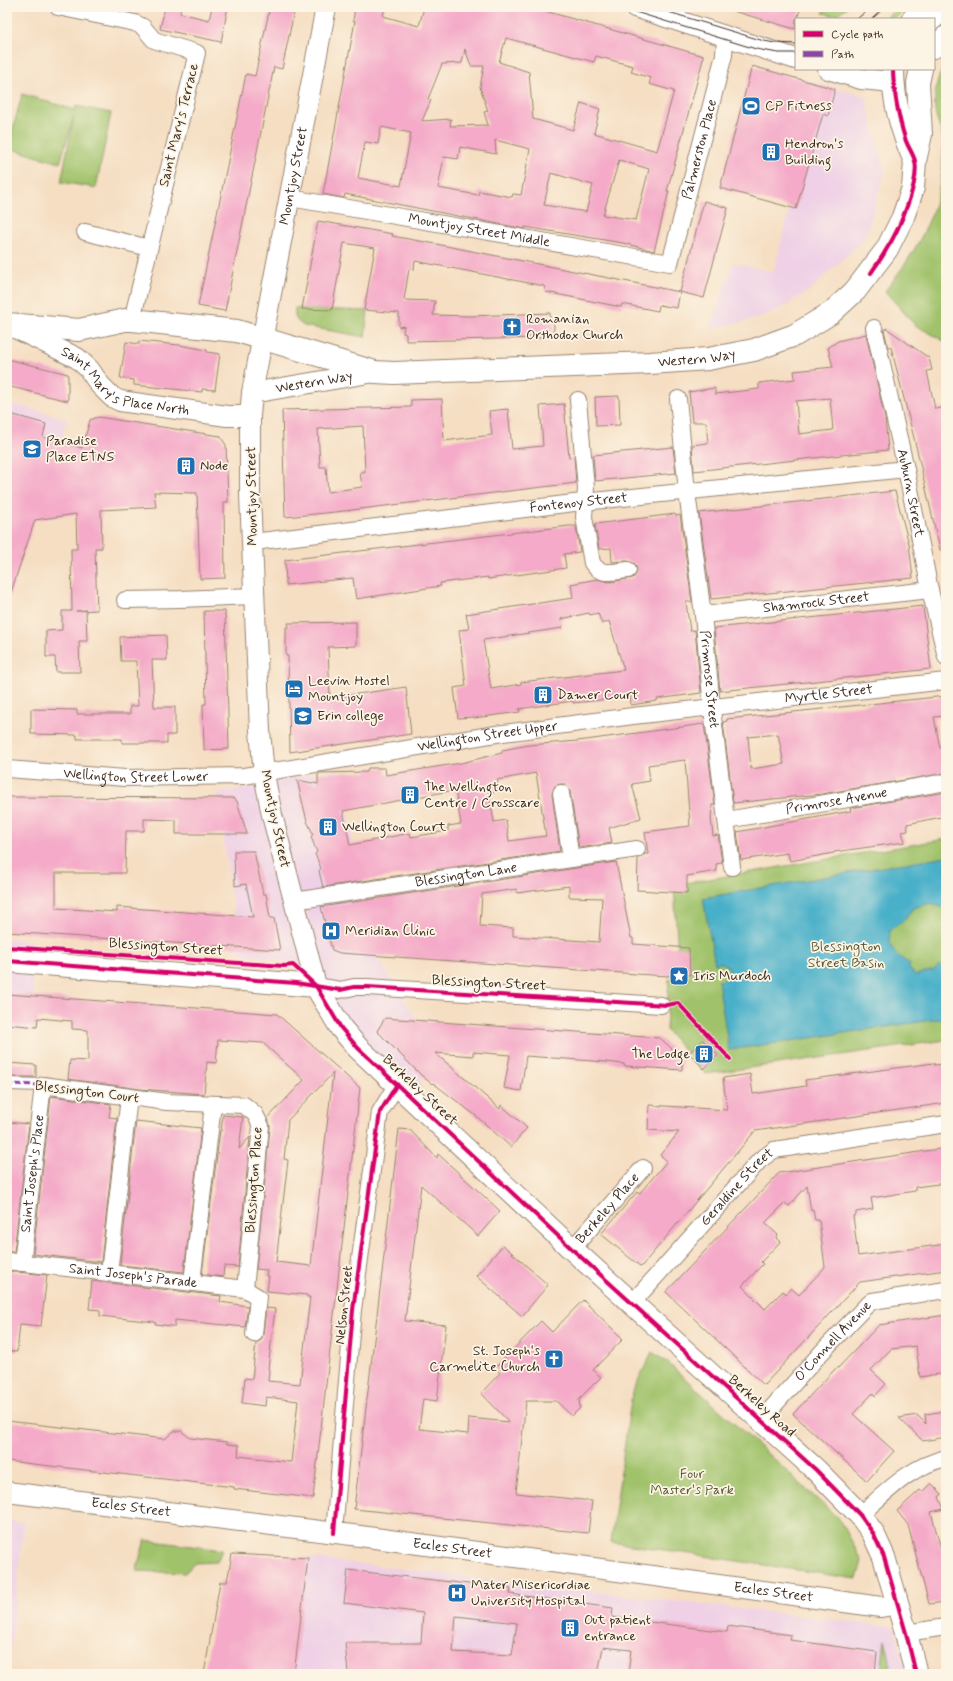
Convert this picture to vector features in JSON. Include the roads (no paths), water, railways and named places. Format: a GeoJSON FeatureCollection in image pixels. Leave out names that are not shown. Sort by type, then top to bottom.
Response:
{"type":"FeatureCollection","features":[{"type":"Feature","properties":{"kind":"main road"},"geometry":{"type":"LineString","coordinates":[[914,18],[922,7]]}},
{"type":"Feature","properties":{"kind":"main road"},"geometry":{"type":"LineString","coordinates":[[933,18],[945,7]]}},
{"type":"Feature","properties":{"kind":"main road"},"geometry":{"type":"LineString","coordinates":[[935,46],[946,37]]}},
{"type":"Feature","properties":{"kind":"main road","name":"Western Way"},"geometry":{"type":"LineString","coordinates":[[263,338],[375,372],[394,373],[643,364],[708,359],[754,350],[795,335],[831,313],[855,291],[887,250],[903,217],[913,188],[915,161],[922,134],[918,83],[921,70]]}},
{"type":"Feature","properties":{"kind":"main road","name":"Western Way"},"geometry":{"type":"LineString","coordinates":[[893,76],[904,138],[915,161]]}},
{"type":"Feature","properties":{"kind":"main road","name":"Saint Mary's Place North"},"geometry":{"type":"LineString","coordinates":[[7,324],[79,330],[132,320],[236,331],[263,338]]}},
{"type":"Feature","properties":{"kind":"main road","name":"Blessington Street"},"geometry":{"type":"LineString","coordinates":[[7,961],[316,986]]}},
{"type":"Feature","properties":{"kind":"main road","name":"Berkeley Street"},"geometry":{"type":"LineString","coordinates":[[316,986],[350,1040],[521,1200]]}},
{"type":"Feature","properties":{"kind":"main road","name":"Berkeley Road"},"geometry":{"type":"LineString","coordinates":[[521,1200],[572,1249],[633,1302],[816,1470],[860,1515],[873,1533],[884,1557],[916,1674]]}},
{"type":"Feature","properties":{"kind":"street","name":"Saint Mary's Terrace"},"geometry":{"type":"LineString","coordinates":[[58,7],[135,23],[143,27],[154,40],[197,53],[132,320]]}},
{"type":"Feature","properties":{"kind":"street","name":"Mountjoy Street"},"geometry":{"type":"LineString","coordinates":[[316,986],[272,815],[264,774],[260,732],[250,494],[250,416],[252,393],[326,7]]}},
{"type":"Feature","properties":{"kind":"street"},"geometry":{"type":"LineString","coordinates":[[635,7],[795,58]]}},
{"type":"Feature","properties":{"kind":"street","name":"Palmerston Place"},"geometry":{"type":"LineString","coordinates":[[670,263],[724,56],[725,35]]}},
{"type":"Feature","properties":{"kind":"street"},"geometry":{"type":"LineString","coordinates":[[831,70],[861,79],[893,76]]}},
{"type":"Feature","properties":{"kind":"street","name":"Mountjoy Street Middle"},"geometry":{"type":"LineString","coordinates":[[290,198],[670,263]]}},
{"type":"Feature","properties":{"kind":"street"},"geometry":{"type":"LineString","coordinates":[[85,232],[149,248]]}},
{"type":"Feature","properties":{"kind":"street","name":"Saint Mary's Place North"},"geometry":{"type":"LineString","coordinates":[[7,324],[77,358],[89,370],[100,385],[112,397],[120,401],[227,416],[250,416]]}},
{"type":"Feature","properties":{"kind":"street","name":"Auburn Street"},"geometry":{"type":"LineString","coordinates":[[874,328],[906,469],[930,590],[946,658]]}},
{"type":"Feature","properties":{"kind":"street","name":"Western Way"},"geometry":{"type":"LineString","coordinates":[[252,393],[375,372]]}},
{"type":"Feature","properties":{"kind":"street","name":"Primrose Street"},"geometry":{"type":"LineString","coordinates":[[678,399],[687,492],[703,615],[712,707],[732,867]]}},
{"type":"Feature","properties":{"kind":"street"},"geometry":{"type":"LineString","coordinates":[[578,400],[586,502],[584,517],[592,563],[596,570],[602,572],[628,570]]}},
{"type":"Feature","properties":{"kind":"street","name":"Fontenoy Street"},"geometry":{"type":"LineString","coordinates":[[253,542],[586,502],[906,469]]}},
{"type":"Feature","properties":{"kind":"street","name":"Shamrock Street"},"geometry":{"type":"LineString","coordinates":[[703,615],[930,590]]}},
{"type":"Feature","properties":{"kind":"street"},"geometry":{"type":"LineString","coordinates":[[125,600],[180,600],[254,596]]}},
{"type":"Feature","properties":{"kind":"street","name":"Myrtle Street"},"geometry":{"type":"LineString","coordinates":[[712,707],[946,682]]}},
{"type":"Feature","properties":{"kind":"street","name":"Wellington Street Upper"},"geometry":{"type":"LineString","coordinates":[[264,774],[496,734],[712,707]]}},
{"type":"Feature","properties":{"kind":"street","name":"Wellington Street Lower"},"geometry":{"type":"LineString","coordinates":[[7,769],[125,778],[215,778],[264,774]]}},
{"type":"Feature","properties":{"kind":"street","name":"Primrose Avenue"},"geometry":{"type":"LineString","coordinates":[[727,820],[946,782]]}},
{"type":"Feature","properties":{"kind":"street"},"geometry":{"type":"LineString","coordinates":[[561,793],[571,859]]}},
{"type":"Feature","properties":{"kind":"street","name":"Blessington Lane"},"geometry":{"type":"LineString","coordinates":[[294,901],[637,849]]}},
{"type":"Feature","properties":{"kind":"street","name":"Blessington Street"},"geometry":{"type":"LineString","coordinates":[[316,986],[340,990],[354,987],[367,987],[661,1005]]}},
{"type":"Feature","properties":{"kind":"street","name":"Blessington Court"},"geometry":{"type":"LineString","coordinates":[[7,1084],[42,1085],[167,1102]]}},
{"type":"Feature","properties":{"kind":"street","name":"Nelson Street"},"geometry":{"type":"LineString","coordinates":[[334,1533],[353,1310],[380,1112],[397,1084]]}},
{"type":"Feature","properties":{"kind":"street","name":"Saint Joseph's Place"},"geometry":{"type":"LineString","coordinates":[[15,1262],[42,1085]]}},
{"type":"Feature","properties":{"kind":"street"},"geometry":{"type":"LineString","coordinates":[[109,1273],[129,1097]]}},
{"type":"Feature","properties":{"kind":"street","name":"Blessington Place"},"geometry":{"type":"LineString","coordinates":[[167,1102],[213,1105],[244,1105],[255,1114],[261,1126],[251,1293]]}},
{"type":"Feature","properties":{"kind":"street"},"geometry":{"type":"LineString","coordinates":[[192,1282],[213,1105]]}},
{"type":"Feature","properties":{"kind":"street","name":"Geraldine Street"},"geometry":{"type":"LineString","coordinates":[[633,1302],[760,1160],[774,1150],[946,1124]]}},
{"type":"Feature","properties":{"kind":"street","name":"Berkeley Place"},"geometry":{"type":"LineString","coordinates":[[572,1249],[644,1168]]}},
{"type":"Feature","properties":{"kind":"street","name":"Saint Joseph's Parade"},"geometry":{"type":"LineString","coordinates":[[15,1262],[192,1282],[251,1293]]}},
{"type":"Feature","properties":{"kind":"street","name":"O'Connell Avenue"},"geometry":{"type":"LineString","coordinates":[[762,1420],[821,1352],[872,1301],[946,1290]]}},
{"type":"Feature","properties":{"kind":"street"},"geometry":{"type":"LineString","coordinates":[[251,1293],[254,1334]]}},
{"type":"Feature","properties":{"kind":"street"},"geometry":{"type":"LineString","coordinates":[[860,1515],[912,1471],[928,1463],[946,1458]]}},
{"type":"Feature","properties":{"kind":"street","name":"Eccles Street"},"geometry":{"type":"LineString","coordinates":[[7,1492],[334,1533],[875,1606],[898,1604]]}},
{"type":"Feature","properties":{"kind":"street"},"geometry":{"type":"LineString","coordinates":[[906,1633],[946,1627]]}},
{"type":"Feature","properties":{"kind":"water","name":"Blessington Street Basin"},"geometry":{"type":"Polygon","coordinates":[[[946,856],[946,909],[931,903],[913,908],[903,921],[890,930],[890,942],[891,947],[900,958],[910,964],[909,968],[915,975],[935,970],[939,965],[946,969],[946,1018],[729,1050],[718,981],[724,980],[730,974],[728,966],[722,963],[715,964],[703,898],[946,856]]]}},
{"type":"Feature","properties":{"kind":"tram line"},"geometry":{"type":"LineString","coordinates":[[619,7],[756,49],[778,53],[795,53]]}},
{"type":"Feature","properties":{"kind":"tram line"},"geometry":{"type":"LineString","coordinates":[[652,7],[764,41],[795,44]]}},
{"type":"Feature","properties":{"kind":"tram line"},"geometry":{"type":"LineString","coordinates":[[858,18],[871,7]]}},
{"type":"Feature","properties":{"kind":"tram line"},"geometry":{"type":"LineString","coordinates":[[873,18],[885,7]]}},
{"type":"Feature","properties":{"kind":"place","name":"CP Fitness"},"geometry":{"type":"Point","coordinates":[751,106]}},
{"type":"Feature","properties":{"kind":"place","name":"Hendron's Building"},"geometry":{"type":"Point","coordinates":[771,152]}},
{"type":"Feature","properties":{"kind":"place","name":"Romanian Orthodox Church"},"geometry":{"type":"Point","coordinates":[512,327]}},
{"type":"Feature","properties":{"kind":"place","name":"Paradise Place ETNS"},"geometry":{"type":"Point","coordinates":[32,449]}},
{"type":"Feature","properties":{"kind":"place","name":"Node"},"geometry":{"type":"Point","coordinates":[186,466]}},
{"type":"Feature","properties":{"kind":"place","name":"Leevin Hostel Mountjoy"},"geometry":{"type":"Point","coordinates":[294,689]}},
{"type":"Feature","properties":{"kind":"place","name":"Damer Court"},"geometry":{"type":"Point","coordinates":[543,695]}},
{"type":"Feature","properties":{"kind":"place","name":"Erin college"},"geometry":{"type":"Point","coordinates":[303,716]}},
{"type":"Feature","properties":{"kind":"place","name":"The Wellington Centre / Crosscare"},"geometry":{"type":"Point","coordinates":[410,795]}},
{"type":"Feature","properties":{"kind":"place","name":"Wellington Court"},"geometry":{"type":"Point","coordinates":[328,827]}},
{"type":"Feature","properties":{"kind":"place","name":"Meridian Clinic"},"geometry":{"type":"Point","coordinates":[331,931]}},
{"type":"Feature","properties":{"kind":"place","name":"Iris Murdoch"},"geometry":{"type":"Point","coordinates":[679,976]}},
{"type":"Feature","properties":{"kind":"place","name":"The Lodge"},"geometry":{"type":"Point","coordinates":[704,1054]}},
{"type":"Feature","properties":{"kind":"place","name":"St. Joseph's Carmelite Church"},"geometry":{"type":"Point","coordinates":[554,1359]}},
{"type":"Feature","properties":{"kind":"place","name":"Mater Misericordiae University Hospital"},"geometry":{"type":"Point","coordinates":[457,1593]}},
{"type":"Feature","properties":{"kind":"place","name":"Out patient entrance"},"geometry":{"type":"Point","coordinates":[570,1628]}},
{"type":"Feature","properties":{"kind":"park label","name":"Four Master's Park"},"geometry":{"type":"Point","coordinates":[692,1482]}}]}
